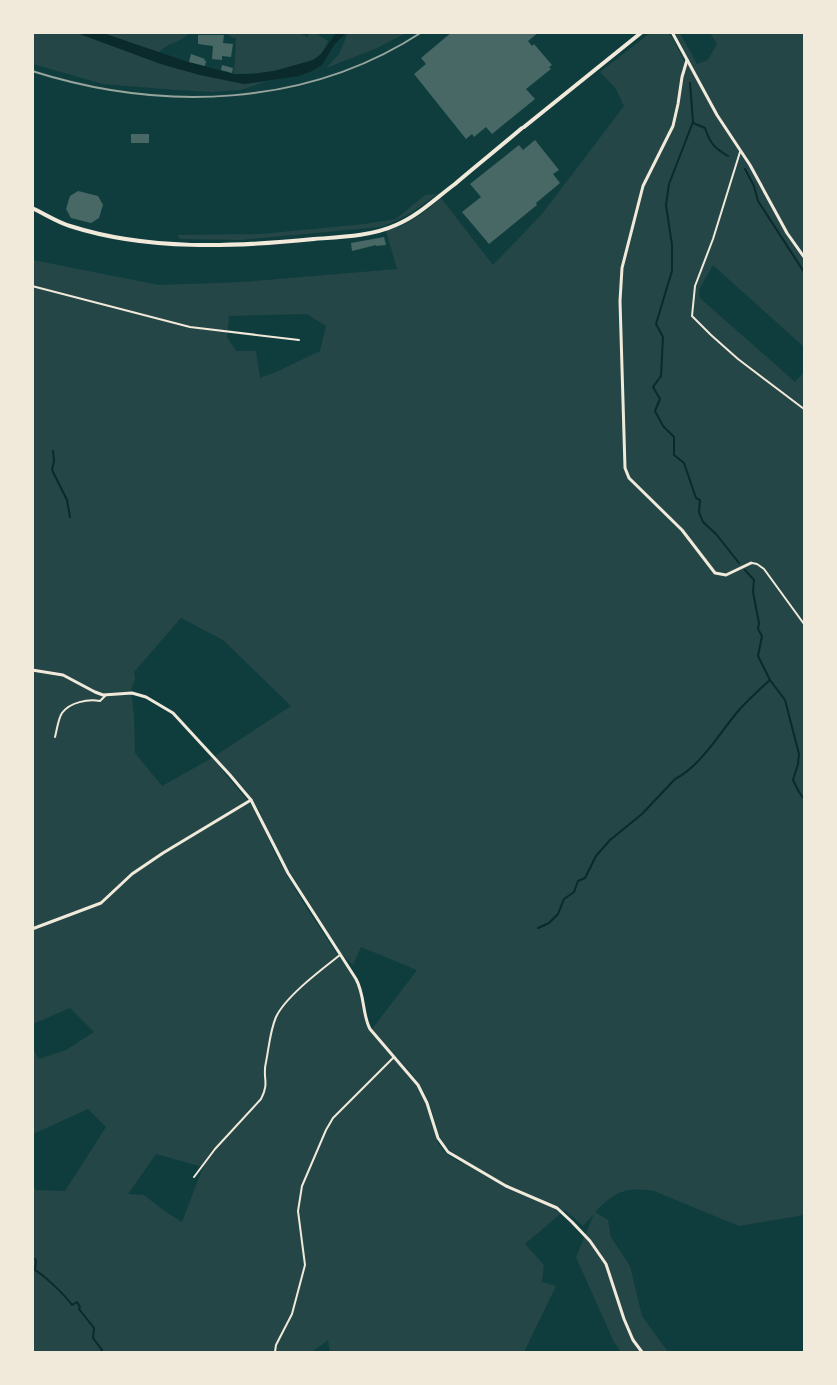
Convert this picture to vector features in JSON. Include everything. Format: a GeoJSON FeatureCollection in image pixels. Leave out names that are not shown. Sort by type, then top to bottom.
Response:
{"type":"FeatureCollection","features":[{"type":"Feature","properties":{"kind":"street"},"geometry":{"type":"LineString","coordinates":[[32,215],[34,209],[68,226],[86,231],[135,240],[189,244],[298,241],[381,231],[399,224],[418,212],[642,32]]}},
{"type":"Feature","properties":{"kind":"street"},"geometry":{"type":"LineString","coordinates":[[672,32],[717,115],[750,165],[787,233],[804,257]]}},
{"type":"Feature","properties":{"kind":"street"},"geometry":{"type":"LineString","coordinates":[[687,60],[682,77],[674,126],[643,186],[622,268],[621,311],[625,468],[629,478],[682,530],[715,573],[726,576],[751,563]]}},
{"type":"Feature","properties":{"kind":"street"},"geometry":{"type":"LineString","coordinates":[[32,670],[63,674],[95,692],[106,695],[132,693],[146,697],[173,712],[230,775],[251,800],[283,864],[359,985],[368,1024],[373,1034],[418,1084],[438,1138],[448,1152],[506,1186],[556,1208],[584,1235],[606,1264],[618,1307],[631,1335],[642,1352]]}},
{"type":"Feature","properties":{"kind":"street"},"geometry":{"type":"LineString","coordinates":[[32,929],[101,903],[132,874],[251,800]]}},
{"type":"Feature","properties":{"kind":"lane"},"geometry":{"type":"LineString","coordinates":[[740,152],[713,239],[695,286],[692,316],[738,359],[804,409]]}},
{"type":"Feature","properties":{"kind":"lane"},"geometry":{"type":"LineString","coordinates":[[32,286],[190,327],[299,340]]}},
{"type":"Feature","properties":{"kind":"lane"},"geometry":{"type":"LineString","coordinates":[[751,563],[758,564],[764,569],[804,624]]}},
{"type":"Feature","properties":{"kind":"lane"},"geometry":{"type":"LineString","coordinates":[[55,737],[62,714],[67,709],[91,699],[100,701],[106,695]]}},
{"type":"Feature","properties":{"kind":"lane"},"geometry":{"type":"LineString","coordinates":[[194,1177],[215,1149],[261,1100],[266,1085],[265,1065],[273,1024],[281,1008],[302,986],[340,955]]}},
{"type":"Feature","properties":{"kind":"lane"},"geometry":{"type":"LineString","coordinates":[[275,1352],[276,1345],[292,1314],[305,1265],[298,1211],[302,1186],[329,1124],[350,1100],[394,1057]]}},
{"type":"Feature","properties":{"kind":"shaded area"},"geometry":{"type":"Polygon","coordinates":[[[32,33],[77,33],[182,70],[244,84],[267,81],[241,90],[212,92],[103,84],[33,64],[32,33]]]}},
{"type":"Feature","properties":{"kind":"shaded area"},"geometry":{"type":"Polygon","coordinates":[[[77,33],[103,33],[185,61],[233,74],[253,74],[274,71],[313,60],[321,54],[336,33],[346,33],[334,45],[322,65],[312,71],[299,76],[244,84],[200,75],[161,64],[77,33]]]}},
{"type":"Feature","properties":{"kind":"shaded area"},"geometry":{"type":"Polygon","coordinates":[[[103,33],[189,33],[181,40],[166,46],[159,53],[103,33]]]}},
{"type":"Feature","properties":{"kind":"shaded area"},"geometry":{"type":"Polygon","coordinates":[[[227,33],[299,33],[307,37],[310,33],[315,33],[328,41],[320,55],[303,65],[266,72],[233,74],[236,38],[231,37],[227,33]]]}},
{"type":"Feature","properties":{"kind":"shaded area"},"geometry":{"type":"Polygon","coordinates":[[[348,33],[406,33],[375,49],[326,68],[339,54],[348,33]]]}},
{"type":"Feature","properties":{"kind":"shaded area"},"geometry":{"type":"Polygon","coordinates":[[[650,33],[667,33],[672,37],[684,61],[688,58],[675,33],[680,33],[697,64],[708,60],[717,44],[710,33],[804,33],[804,347],[713,265],[699,290],[700,298],[795,382],[804,372],[804,1215],[739,1226],[654,1191],[636,1190],[628,1190],[615,1195],[595,1212],[608,1220],[611,1237],[630,1266],[642,1316],[668,1352],[621,1352],[614,1342],[576,1257],[594,1214],[583,1226],[565,1210],[525,1244],[544,1265],[542,1282],[556,1286],[524,1352],[330,1352],[328,1340],[312,1352],[33,1352],[33,1186],[36,1190],[65,1191],[106,1127],[88,1109],[33,1134],[32,1047],[39,1059],[66,1050],[94,1032],[70,1008],[33,1024],[33,260],[159,285],[243,282],[397,269],[386,231],[415,218],[441,198],[493,265],[542,214],[624,106],[616,89],[600,72],[650,33]],[[307,314],[229,316],[227,337],[236,351],[256,351],[260,378],[320,351],[326,326],[307,314]],[[181,618],[134,672],[135,679],[131,689],[135,753],[162,786],[212,758],[257,812],[275,854],[307,909],[358,985],[366,1023],[372,1029],[417,970],[361,947],[353,965],[341,954],[275,848],[260,812],[244,788],[215,756],[291,706],[223,640],[181,618]],[[377,1037],[415,1083],[426,1103],[438,1143],[445,1153],[463,1164],[443,1143],[431,1107],[419,1084],[406,1067],[377,1037]],[[156,1154],[128,1194],[144,1195],[182,1222],[203,1167],[156,1154]]]}},
{"type":"Feature","properties":{"kind":"shaded area"},"geometry":{"type":"Polygon","coordinates":[[[437,194],[410,213],[380,227],[241,240],[180,239],[177,235],[261,234],[396,219],[425,195],[437,194]]]}},
{"type":"Feature","properties":{"kind":"building"},"geometry":{"type":"Polygon","coordinates":[[[452,32],[539,32],[528,41],[532,46],[534,44],[552,65],[549,67],[551,69],[526,89],[535,99],[492,134],[486,127],[474,137],[472,134],[466,139],[414,74],[426,64],[421,58],[452,32]]]}},
{"type":"Feature","properties":{"kind":"building"},"geometry":{"type":"Polygon","coordinates":[[[198,35],[224,35],[223,43],[233,44],[231,57],[222,56],[222,60],[212,59],[213,46],[198,44],[198,35]]]}},
{"type":"Feature","properties":{"kind":"building"},"geometry":{"type":"Polygon","coordinates":[[[191,54],[205,59],[205,66],[189,62],[191,54]]]}},
{"type":"Feature","properties":{"kind":"building"},"geometry":{"type":"Polygon","coordinates":[[[222,65],[233,68],[232,73],[221,70],[222,65]]]}},
{"type":"Feature","properties":{"kind":"building"},"geometry":{"type":"Polygon","coordinates":[[[131,134],[149,134],[149,143],[131,143],[131,134]]]}},
{"type":"Feature","properties":{"kind":"building"},"geometry":{"type":"Polygon","coordinates":[[[535,140],[559,170],[553,174],[560,183],[536,203],[537,205],[489,244],[462,212],[481,197],[470,184],[519,145],[523,150],[535,140]]]}},
{"type":"Feature","properties":{"kind":"building"},"geometry":{"type":"Polygon","coordinates":[[[78,191],[98,196],[103,205],[99,218],[91,223],[71,218],[66,209],[70,196],[78,191]]]}},
{"type":"Feature","properties":{"kind":"building"},"geometry":{"type":"Polygon","coordinates":[[[384,237],[386,245],[376,245],[352,251],[351,243],[384,237]]]}},
{"type":"Feature","properties":{"kind":"waterway"},"geometry":{"type":"LineString","coordinates":[[690,83],[693,122],[669,184],[666,205],[672,245],[672,271],[656,324],[663,337],[661,376],[653,387],[660,399],[655,411],[663,426],[674,437],[674,455],[684,463],[696,498],[700,500],[699,512],[703,522],[716,534],[739,563]]}},
{"type":"Feature","properties":{"kind":"waterway"},"geometry":{"type":"LineString","coordinates":[[693,123],[705,128],[713,145],[728,156]]}},
{"type":"Feature","properties":{"kind":"waterway"},"geometry":{"type":"LineString","coordinates":[[745,169],[754,186],[758,201],[804,272]]}},
{"type":"Feature","properties":{"kind":"waterway"},"geometry":{"type":"LineString","coordinates":[[53,451],[54,461],[52,470],[67,500],[70,517]]}},
{"type":"Feature","properties":{"kind":"waterway"},"geometry":{"type":"LineString","coordinates":[[745,570],[754,580],[753,592],[759,623],[758,629],[762,636],[758,656],[770,680],[785,700],[799,754],[793,780],[804,799]]}},
{"type":"Feature","properties":{"kind":"waterway"},"geometry":{"type":"LineString","coordinates":[[538,928],[549,923],[558,914],[564,899],[574,892],[578,881],[585,878],[596,856],[610,840],[642,814],[675,779],[693,766],[710,748],[739,710],[770,680]]}},
{"type":"Feature","properties":{"kind":"waterway"},"geometry":{"type":"LineString","coordinates":[[32,1257],[36,1260],[35,1270],[55,1286],[72,1305],[77,1302],[80,1307],[79,1309],[94,1328],[93,1338],[102,1350],[100,1352]]}},
{"type":"Feature","properties":{"kind":"railway"},"geometry":{"type":"LineString","coordinates":[[32,71],[81,84],[131,93],[182,97],[232,95],[282,89],[330,76],[377,57],[422,32]]}}]}
